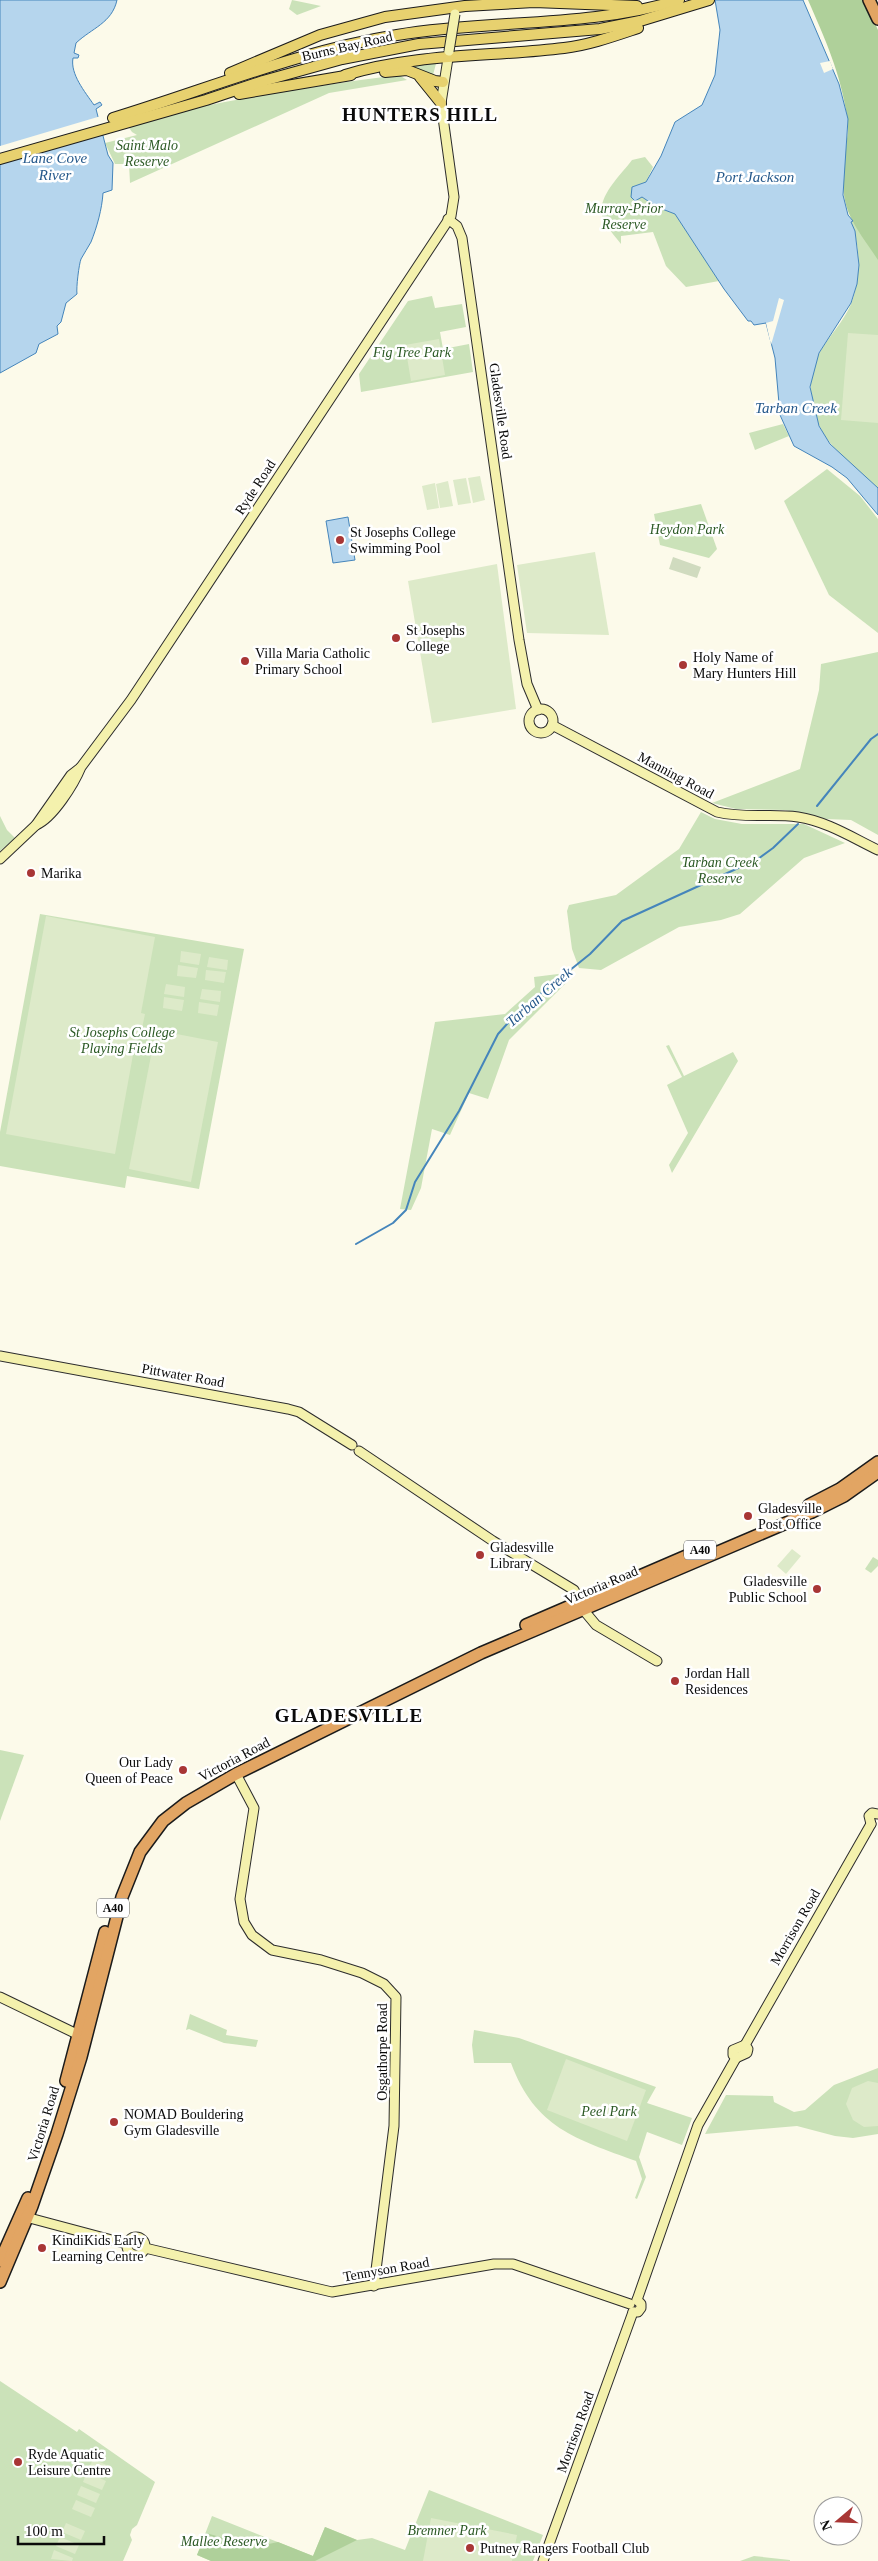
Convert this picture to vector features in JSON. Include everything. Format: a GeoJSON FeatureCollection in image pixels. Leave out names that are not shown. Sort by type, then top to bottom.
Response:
{"type":"FeatureCollection","features":[{"type":"Feature","properties":{"kind":"highway"},"geometry":{"type":"LineString","coordinates":[[870,0],[878,19]]}},
{"type":"Feature","properties":{"kind":"highway","name":"Victoria Road"},"geometry":{"type":"LineString","coordinates":[[81,2037],[103,1938],[123,1879],[140,1841],[166,1810],[245,1762],[448,1662],[786,1516],[840,1489],[878,1462]]}},
{"type":"Feature","properties":{"kind":"highway","name":"Victoria Road"},"geometry":{"type":"LineString","coordinates":[[0,2262],[42,2181],[81,2037],[122,1897],[143,1848],[169,1814],[236,1774],[582,1604],[812,1512],[844,1496],[878,1472]]}},
{"type":"Feature","properties":{"kind":"highway","name":"Victoria Road"},"geometry":{"type":"LineString","coordinates":[[0,2282],[23,2217]]}},
{"type":"Feature","properties":{"kind":"main road","name":"Burns Bay Road"},"geometry":{"type":"LineString","coordinates":[[0,159],[125,118],[186,93],[311,53],[354,43],[445,27],[606,16],[709,0]]}},
{"type":"Feature","properties":{"kind":"main road"},"geometry":{"type":"LineString","coordinates":[[186,93],[320,35],[385,18],[456,7],[534,2],[644,6],[680,3]]}},
{"type":"Feature","properties":{"kind":"main road","name":"Burns Bay Road"},"geometry":{"type":"LineString","coordinates":[[0,152],[125,118],[206,100],[271,78],[342,59],[456,40],[600,29],[680,3]]}},
{"type":"Feature","properties":{"kind":"main road"},"geometry":{"type":"LineString","coordinates":[[346,75],[365,69],[448,53],[574,46],[658,21],[680,3]]}},
{"type":"Feature","properties":{"kind":"main road"},"geometry":{"type":"LineString","coordinates":[[206,100],[346,75],[401,70],[414,72],[435,81],[443,82]]}},
{"type":"Feature","properties":{"kind":"main road"},"geometry":{"type":"LineString","coordinates":[[414,72],[428,85],[441,102]]}},
{"type":"Feature","properties":{"kind":"street"},"geometry":{"type":"LineString","coordinates":[[448,220],[452,211],[454,197],[441,102],[456,7]]}},
{"type":"Feature","properties":{"kind":"street","name":"Gladesville Road"},"geometry":{"type":"LineString","coordinates":[[448,220],[457,226],[462,238],[520,649],[528,684],[538,710]]}},
{"type":"Feature","properties":{"kind":"street","name":"Ryde Road"},"geometry":{"type":"LineString","coordinates":[[0,859],[36,825],[71,775],[81,767],[139,688],[448,220]]}},
{"type":"Feature","properties":{"kind":"street"},"geometry":{"type":"LineString","coordinates":[[538,710],[549,712],[552,717],[552,725],[543,733],[534,730],[530,720],[532,714],[538,710]]}},
{"type":"Feature","properties":{"kind":"street","name":"Manning Road"},"geometry":{"type":"LineString","coordinates":[[552,725],[717,812],[738,817],[793,817],[809,819],[878,850]]}},
{"type":"Feature","properties":{"kind":"street","name":"Pittwater Road"},"geometry":{"type":"LineString","coordinates":[[0,1356],[288,1408],[299,1412],[493,1540],[574,1590],[590,1619],[602,1629],[657,1661]]}},
{"type":"Feature","properties":{"kind":"street","name":"Osgathorpe Road"},"geometry":{"type":"LineString","coordinates":[[236,1774],[254,1808],[240,1898],[244,1922],[252,1935],[272,1950],[321,1960],[362,1973],[384,1984],[396,1997],[394,2126],[374,2286]]}},
{"type":"Feature","properties":{"kind":"street","name":"Morrison Road"},"geometry":{"type":"LineString","coordinates":[[543,2561],[698,2125],[736,2058],[747,2053],[748,2049],[745,2045],[874,1824],[869,1816],[872,1813],[878,1814]]}},
{"type":"Feature","properties":{"kind":"street"},"geometry":{"type":"LineString","coordinates":[[0,1997],[81,2037]]}},
{"type":"Feature","properties":{"kind":"street","name":"Tennyson Road"},"geometry":{"type":"LineString","coordinates":[[23,2217],[127,2244],[129,2240],[136,2237],[142,2240],[145,2248],[323,2290],[341,2291],[504,2264],[520,2266],[633,2305]]}},
{"type":"Feature","properties":{"kind":"green space"},"geometry":{"type":"Polygon","coordinates":[[[292,0],[321,6],[297,15],[289,9],[292,0]]]}},
{"type":"Feature","properties":{"kind":"green space"},"geometry":{"type":"Polygon","coordinates":[[[808,0],[864,0],[878,30],[878,260],[855,225],[846,205],[843,179],[848,127],[847,116],[832,57],[808,0]]]}},
{"type":"Feature","properties":{"kind":"green space"},"geometry":{"type":"Polygon","coordinates":[[[437,60],[433,75],[412,67],[411,63],[437,60]]]}},
{"type":"Feature","properties":{"kind":"green space","name":"Saint Malo Reserve"},"geometry":{"type":"Polygon","coordinates":[[[399,75],[407,80],[329,93],[130,183],[129,164],[115,164],[105,143],[137,135],[127,125],[194,108],[296,90],[399,75]]]}},
{"type":"Feature","properties":{"kind":"green space","name":"Murray-Prior Reserve"},"geometry":{"type":"Polygon","coordinates":[[[645,157],[653,167],[646,182],[632,187],[642,197],[657,207],[675,214],[719,281],[686,287],[666,266],[653,232],[621,236],[621,244],[607,225],[601,210],[610,187],[632,160],[645,157]]]}},
{"type":"Feature","properties":{"kind":"green space"},"geometry":{"type":"Polygon","coordinates":[[[855,220],[878,246],[878,488],[847,462],[831,444],[818,423],[812,399],[812,375],[815,363],[820,352],[848,310],[857,284],[858,252],[851,222],[855,220]]]}},
{"type":"Feature","properties":{"kind":"green space","name":"Fig Tree Park"},"geometry":{"type":"Polygon","coordinates":[[[432,296],[435,308],[462,304],[466,327],[440,332],[443,349],[469,344],[473,372],[361,392],[359,374],[408,301],[432,296]]]}},
{"type":"Feature","properties":{"kind":"green space"},"geometry":{"type":"Polygon","coordinates":[[[848,333],[878,335],[878,423],[841,420],[848,333]]]}},
{"type":"Feature","properties":{"kind":"green space"},"geometry":{"type":"Polygon","coordinates":[[[439,339],[445,375],[411,381],[405,345],[439,339]]]}},
{"type":"Feature","properties":{"kind":"green space"},"geometry":{"type":"Polygon","coordinates":[[[783,424],[789,436],[755,450],[749,433],[783,424]]]}},
{"type":"Feature","properties":{"kind":"green space"},"geometry":{"type":"Polygon","coordinates":[[[827,469],[860,496],[878,519],[878,633],[829,595],[784,501],[827,469]]]}},
{"type":"Feature","properties":{"kind":"green space"},"geometry":{"type":"Polygon","coordinates":[[[480,476],[485,500],[473,503],[468,478],[480,476]]]}},
{"type":"Feature","properties":{"kind":"green space"},"geometry":{"type":"Polygon","coordinates":[[[466,478],[471,503],[458,505],[453,480],[466,478]]]}},
{"type":"Feature","properties":{"kind":"green space"},"geometry":{"type":"Polygon","coordinates":[[[448,481],[453,506],[440,508],[436,484],[448,481]]]}},
{"type":"Feature","properties":{"kind":"green space"},"geometry":{"type":"Polygon","coordinates":[[[435,483],[439,508],[427,510],[422,486],[435,483]]]}},
{"type":"Feature","properties":{"kind":"green space","name":"Heydon Park"},"geometry":{"type":"Polygon","coordinates":[[[701,504],[717,549],[709,558],[660,545],[654,514],[701,504]]]}},
{"type":"Feature","properties":{"kind":"green space"},"geometry":{"type":"Polygon","coordinates":[[[595,552],[609,635],[527,633],[517,565],[595,552]]]}},
{"type":"Feature","properties":{"kind":"green space"},"geometry":{"type":"Polygon","coordinates":[[[673,557],[701,567],[697,578],[669,569],[673,557]]]}},
{"type":"Feature","properties":{"kind":"green space"},"geometry":{"type":"Polygon","coordinates":[[[497,564],[516,709],[432,723],[408,581],[497,564]]]}},
{"type":"Feature","properties":{"kind":"green space"},"geometry":{"type":"Polygon","coordinates":[[[878,652],[878,835],[851,820],[826,819],[785,810],[736,809],[712,803],[800,769],[819,690],[821,664],[878,652]]]}},
{"type":"Feature","properties":{"kind":"green space","name":"Tarban Creek Reserve"},"geometry":{"type":"Polygon","coordinates":[[[701,812],[715,819],[742,824],[804,824],[845,843],[804,858],[740,914],[721,920],[679,927],[601,970],[579,968],[572,949],[567,911],[569,905],[616,895],[679,849],[701,812]]]}},
{"type":"Feature","properties":{"kind":"green space"},"geometry":{"type":"Polygon","coordinates":[[[0,816],[7,830],[15,838],[0,851],[0,816]]]}},
{"type":"Feature","properties":{"kind":"green space","name":"St Josephs College Playing Fields"},"geometry":{"type":"Polygon","coordinates":[[[40,914],[244,949],[199,1189],[127,1176],[125,1188],[0,1166],[0,1132],[40,914]]]}},
{"type":"Feature","properties":{"kind":"green space"},"geometry":{"type":"Polygon","coordinates":[[[46,916],[155,937],[141,1013],[145,1014],[141,1033],[137,1033],[115,1154],[6,1134],[46,916]]]}},
{"type":"Feature","properties":{"kind":"green space"},"geometry":{"type":"Polygon","coordinates":[[[181,951],[201,954],[199,965],[180,962],[181,951]]]}},
{"type":"Feature","properties":{"kind":"green space"},"geometry":{"type":"Polygon","coordinates":[[[209,957],[228,960],[227,970],[207,967],[209,957]]]}},
{"type":"Feature","properties":{"kind":"green space"},"geometry":{"type":"Polygon","coordinates":[[[178,965],[198,968],[196,978],[177,976],[178,965]]]}},
{"type":"Feature","properties":{"kind":"green space"},"geometry":{"type":"Polygon","coordinates":[[[206,970],[226,972],[224,983],[205,980],[206,970]]]}},
{"type":"Feature","properties":{"kind":"green space"},"geometry":{"type":"Polygon","coordinates":[[[566,973],[567,982],[509,1040],[488,1099],[469,1093],[450,1135],[432,1129],[421,1188],[411,1210],[400,1209],[435,1022],[505,1014],[535,987],[534,977],[566,973]]]}},
{"type":"Feature","properties":{"kind":"green space"},"geometry":{"type":"Polygon","coordinates":[[[166,984],[185,987],[184,997],[164,994],[166,984]]]}},
{"type":"Feature","properties":{"kind":"green space"},"geometry":{"type":"Polygon","coordinates":[[[202,989],[221,991],[220,1002],[200,999],[202,989]]]}},
{"type":"Feature","properties":{"kind":"green space"},"geometry":{"type":"Polygon","coordinates":[[[164,997],[184,1000],[182,1011],[163,1008],[164,997]]]}},
{"type":"Feature","properties":{"kind":"green space"},"geometry":{"type":"Polygon","coordinates":[[[199,1002],[219,1005],[217,1016],[198,1013],[199,1002]]]}},
{"type":"Feature","properties":{"kind":"green space"},"geometry":{"type":"Polygon","coordinates":[[[156,1030],[218,1042],[191,1182],[129,1169],[156,1030]]]}},
{"type":"Feature","properties":{"kind":"green space"},"geometry":{"type":"Polygon","coordinates":[[[669,1045],[684,1076],[733,1052],[738,1061],[672,1173],[669,1165],[688,1133],[667,1085],[682,1077],[666,1046],[669,1045]]]}},
{"type":"Feature","properties":{"kind":"green space"},"geometry":{"type":"Polygon","coordinates":[[[792,1549],[801,1556],[786,1574],[777,1566],[792,1549]]]}},
{"type":"Feature","properties":{"kind":"green space"},"geometry":{"type":"Polygon","coordinates":[[[873,1557],[878,1560],[878,1566],[871,1573],[865,1569],[873,1557]]]}},
{"type":"Feature","properties":{"kind":"green space"},"geometry":{"type":"Polygon","coordinates":[[[0,1750],[24,1755],[0,1821],[0,1750]]]}},
{"type":"Feature","properties":{"kind":"green space"},"geometry":{"type":"Polygon","coordinates":[[[190,2014],[227,2030],[226,2035],[258,2040],[256,2047],[224,2043],[189,2029],[186,2030],[190,2014]]]}},
{"type":"Feature","properties":{"kind":"green space","name":"Peel Park"},"geometry":{"type":"Polygon","coordinates":[[[474,2030],[519,2038],[656,2087],[647,2103],[692,2118],[682,2145],[647,2132],[639,2157],[646,2177],[637,2199],[635,2198],[642,2179],[636,2161],[576,2137],[545,2117],[532,2103],[511,2063],[474,2063],[472,2045],[474,2030]]]}},
{"type":"Feature","properties":{"kind":"green space"},"geometry":{"type":"Polygon","coordinates":[[[566,2059],[646,2090],[627,2141],[547,2110],[566,2059]]]}},
{"type":"Feature","properties":{"kind":"green space"},"geometry":{"type":"Polygon","coordinates":[[[878,2068],[878,2134],[853,2138],[835,2136],[797,2126],[705,2134],[726,2095],[773,2096],[774,2102],[794,2112],[805,2110],[834,2085],[878,2068]]]}},
{"type":"Feature","properties":{"kind":"green space"},"geometry":{"type":"Polygon","coordinates":[[[868,2081],[878,2083],[878,2126],[864,2127],[853,2120],[846,2104],[852,2088],[868,2081]]]}},
{"type":"Feature","properties":{"kind":"green space"},"geometry":{"type":"Polygon","coordinates":[[[0,2381],[77,2432],[79,2429],[155,2482],[137,2525],[132,2529],[130,2535],[132,2540],[123,2561],[0,2561],[0,2381]]]}},
{"type":"Feature","properties":{"kind":"green space"},"geometry":{"type":"Polygon","coordinates":[[[93,2459],[111,2467],[108,2476],[89,2468],[93,2459]]]}},
{"type":"Feature","properties":{"kind":"green space"},"geometry":{"type":"Polygon","coordinates":[[[87,2472],[106,2481],[102,2490],[83,2482],[87,2472]]]}},
{"type":"Feature","properties":{"kind":"green space"},"geometry":{"type":"Polygon","coordinates":[[[81,2486],[100,2494],[96,2503],[77,2495],[81,2486]]]}},
{"type":"Feature","properties":{"kind":"green space"},"geometry":{"type":"Polygon","coordinates":[[[429,2490],[543,2535],[533,2561],[211,2561],[197,2555],[212,2516],[313,2556],[325,2527],[357,2540],[372,2538],[405,2550],[429,2490]]]}},
{"type":"Feature","properties":{"kind":"green space"},"geometry":{"type":"Polygon","coordinates":[[[76,2500],[95,2508],[91,2517],[72,2509],[76,2500]]]}},
{"type":"Feature","properties":{"kind":"green space","name":"Putney Rangers Football Club"},"geometry":{"type":"Polygon","coordinates":[[[431,2518],[517,2535],[512,2561],[423,2561],[431,2518]]]}},
{"type":"Feature","properties":{"kind":"green space"},"geometry":{"type":"Polygon","coordinates":[[[66,2523],[85,2531],[81,2540],[62,2532],[66,2523]]]}},
{"type":"Feature","properties":{"kind":"green space","name":"Mallee Reserve"},"geometry":{"type":"Polygon","coordinates":[[[325,2527],[357,2540],[315,2561],[211,2561],[197,2555],[206,2533],[255,2547],[278,2542],[313,2556],[325,2527]]]}},
{"type":"Feature","properties":{"kind":"green space"},"geometry":{"type":"Polygon","coordinates":[[[60,2537],[79,2545],[75,2554],[56,2546],[60,2537]]]}},
{"type":"Feature","properties":{"kind":"green space"},"geometry":{"type":"Polygon","coordinates":[[[54,2550],[73,2558],[72,2561],[51,2559],[54,2550]]]}},
{"type":"Feature","properties":{"kind":"green space"},"geometry":{"type":"Polygon","coordinates":[[[754,2556],[790,2560],[790,2561],[740,2561],[754,2556]]]}},
{"type":"Feature","properties":{"kind":"water","name":"Lane Cove River"},"geometry":{"type":"Polygon","coordinates":[[[0,0],[117,0],[106,20],[76,43],[74,53],[79,55],[78,58],[73,58],[74,70],[79,83],[94,105],[100,102],[102,105],[96,109],[108,155],[113,163],[112,190],[103,193],[100,212],[91,242],[80,262],[77,294],[66,303],[61,322],[57,326],[58,334],[39,344],[36,353],[0,373],[0,0]]]}},
{"type":"Feature","properties":{"kind":"water","name":"Port Jackson"},"geometry":{"type":"Polygon","coordinates":[[[715,0],[803,0],[839,84],[848,119],[843,195],[848,215],[853,221],[851,222],[855,231],[859,265],[857,284],[851,303],[819,353],[810,387],[819,426],[830,444],[878,488],[878,515],[847,478],[832,467],[794,446],[780,415],[775,358],[766,323],[754,325],[751,321],[748,321],[724,289],[675,214],[657,207],[642,197],[635,201],[631,197],[632,187],[646,182],[661,156],[675,122],[702,105],[715,75],[720,30],[715,0]]]}},
{"type":"Feature","properties":{"kind":"water","name":"St Josephs College Swimming Pool"},"geometry":{"type":"Polygon","coordinates":[[[348,517],[355,560],[333,563],[326,521],[348,517]]]}},
{"type":"Feature","properties":{"kind":"pier"},"geometry":{"type":"Polygon","coordinates":[[[830,61],[833,69],[824,73],[820,63],[830,61]]]}},
{"type":"Feature","properties":{"kind":"pier"},"geometry":{"type":"Polygon","coordinates":[[[101,116],[105,132],[0,163],[0,146],[101,116]]]}},
{"type":"Feature","properties":{"kind":"pier"},"geometry":{"type":"Polygon","coordinates":[[[779,298],[784,300],[771,345],[766,323],[773,321],[779,298]]]}},
{"type":"Feature","properties":{"kind":"waterway","name":"Tarban Creek"},"geometry":{"type":"LineString","coordinates":[[817,806],[871,739],[878,734]]}},
{"type":"Feature","properties":{"kind":"waterway","name":"Tarban Creek"},"geometry":{"type":"LineString","coordinates":[[356,1244],[393,1223],[406,1210],[415,1182],[459,1111],[498,1034],[518,1012],[590,954],[622,921],[758,859],[773,848],[798,824]]}},
{"type":"Feature","properties":{"kind":"place","name":"St Josephs College Swimming Pool"},"geometry":{"type":"Point","coordinates":[340,540]}},
{"type":"Feature","properties":{"kind":"place","name":"St Josephs College"},"geometry":{"type":"Point","coordinates":[396,638]}},
{"type":"Feature","properties":{"kind":"place","name":"Villa Maria Catholic Primary School"},"geometry":{"type":"Point","coordinates":[245,661]}},
{"type":"Feature","properties":{"kind":"place","name":"Holy Name of Mary Hunters Hill"},"geometry":{"type":"Point","coordinates":[683,665]}},
{"type":"Feature","properties":{"kind":"place","name":"Marika"},"geometry":{"type":"Point","coordinates":[31,873]}},
{"type":"Feature","properties":{"kind":"place","name":"Gladesville Post Office"},"geometry":{"type":"Point","coordinates":[748,1516]}},
{"type":"Feature","properties":{"kind":"place","name":"Gladesville Library"},"geometry":{"type":"Point","coordinates":[480,1555]}},
{"type":"Feature","properties":{"kind":"place","name":"Gladesville Public School"},"geometry":{"type":"Point","coordinates":[817,1589]}},
{"type":"Feature","properties":{"kind":"place","name":"Jordan Hall Residences"},"geometry":{"type":"Point","coordinates":[675,1681]}},
{"type":"Feature","properties":{"kind":"place","name":"Our Lady Queen of Peace"},"geometry":{"type":"Point","coordinates":[183,1770]}},
{"type":"Feature","properties":{"kind":"place","name":"NOMAD Bouldering Gym Gladesville"},"geometry":{"type":"Point","coordinates":[114,2122]}},
{"type":"Feature","properties":{"kind":"place","name":"KindiKids Early Learning Centre"},"geometry":{"type":"Point","coordinates":[42,2248]}},
{"type":"Feature","properties":{"kind":"place","name":"Ryde Aquatic Leisure Centre"},"geometry":{"type":"Point","coordinates":[18,2462]}},
{"type":"Feature","properties":{"kind":"place","name":"Putney Rangers Football Club"},"geometry":{"type":"Point","coordinates":[470,2548]}},
{"type":"Feature","properties":{"kind":"district","name":"HUNTERS HILL"},"geometry":{"type":"Point","coordinates":[420,114]}},
{"type":"Feature","properties":{"kind":"district","name":"GLADESVILLE"},"geometry":{"type":"Point","coordinates":[349,1715]}},
{"type":"Feature","properties":{"kind":"park label","name":"Bremner Park"},"geometry":{"type":"Point","coordinates":[447,2530]}}]}
